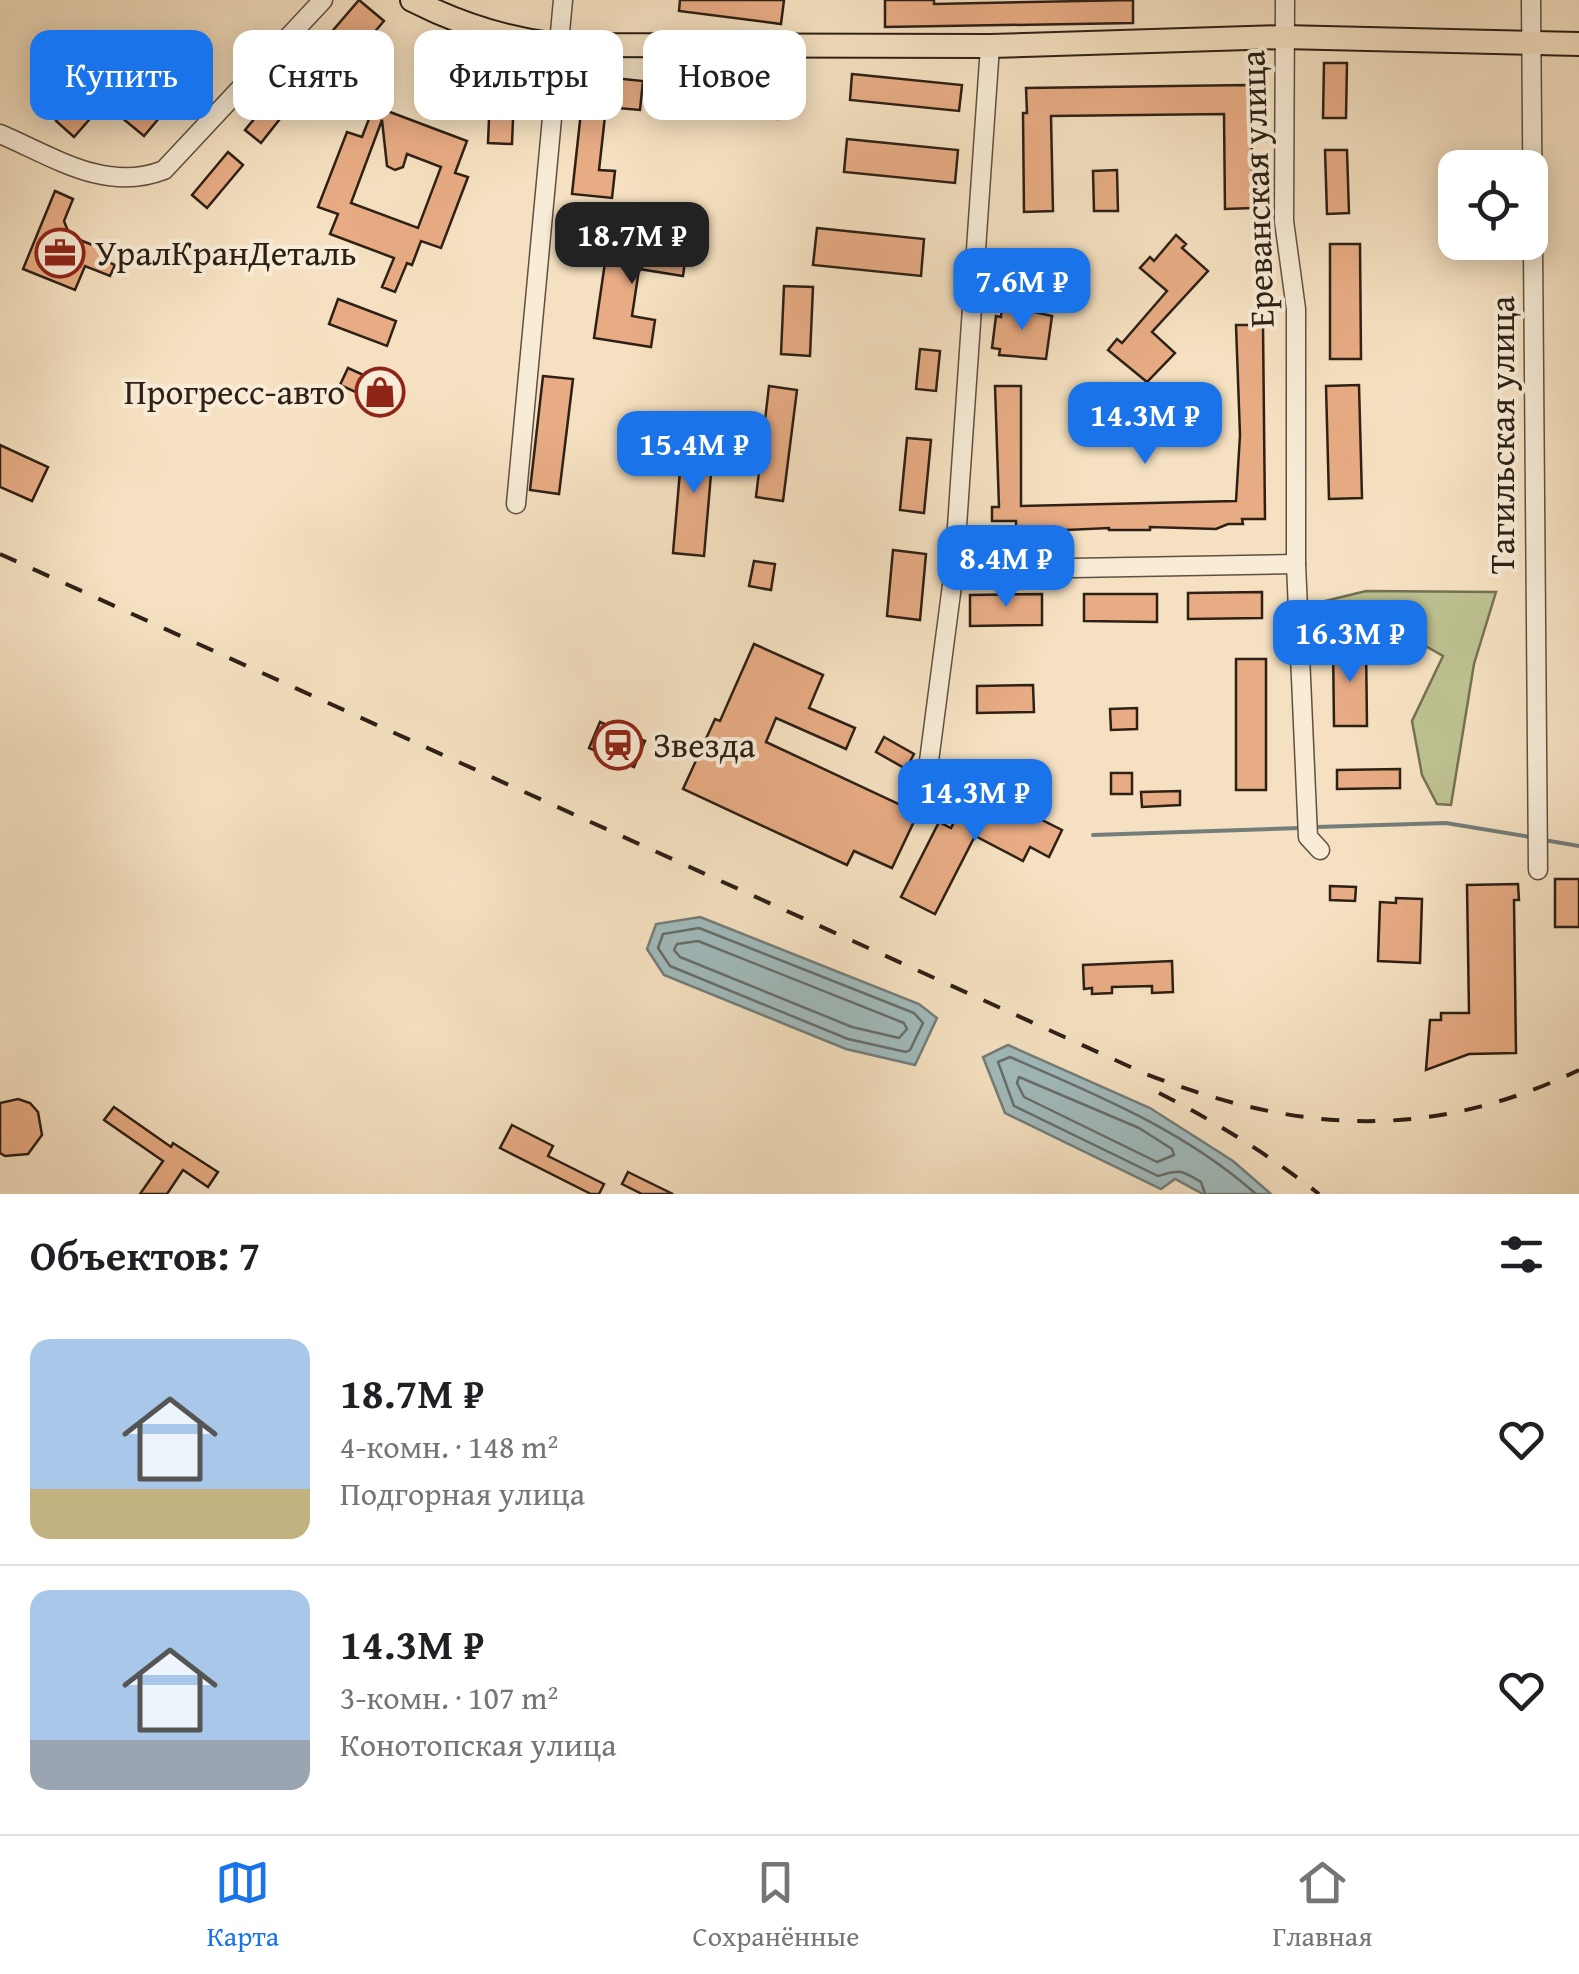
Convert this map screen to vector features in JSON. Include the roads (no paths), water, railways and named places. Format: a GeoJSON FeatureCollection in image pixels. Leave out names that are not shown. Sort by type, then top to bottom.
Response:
{"type":"FeatureCollection","features":[{"type":"Feature","properties":{"kind":"main road"},"geometry":{"type":"LineString","coordinates":[[412,0],[482,30]]}},
{"type":"Feature","properties":{"kind":"main road"},"geometry":{"type":"LineString","coordinates":[[623,45],[990,46],[1284,37],[1579,44]]}},
{"type":"Feature","properties":{"kind":"street"},"geometry":{"type":"LineString","coordinates":[[0,134],[111,179],[144,178],[164,170],[323,0]]}},
{"type":"Feature","properties":{"kind":"street"},"geometry":{"type":"LineString","coordinates":[[559,30],[563,0]]}},
{"type":"Feature","properties":{"kind":"street","name":"Ереванская улица"},"geometry":{"type":"LineString","coordinates":[[1284,0],[1284,221],[1296,309],[1296,564],[1308,837],[1320,850]]}},
{"type":"Feature","properties":{"kind":"street","name":"Тагильская улица"},"geometry":{"type":"LineString","coordinates":[[1531,0],[1538,870]]}},
{"type":"Feature","properties":{"kind":"street"},"geometry":{"type":"LineString","coordinates":[[929,761],[954,570],[990,46]]}},
{"type":"Feature","properties":{"kind":"street"},"geometry":{"type":"LineString","coordinates":[[516,504],[550,120]]}},
{"type":"Feature","properties":{"kind":"street"},"geometry":{"type":"LineString","coordinates":[[954,570],[1296,564]]}},
{"type":"Feature","properties":{"kind":"water"},"geometry":{"type":"Polygon","coordinates":[[[700,917],[919,1004],[937,1018],[915,1065],[846,1049],[664,975],[647,949],[656,924],[700,917]]]}},
{"type":"Feature","properties":{"kind":"water"},"geometry":{"type":"Polygon","coordinates":[[[1008,1045],[1150,1108],[1233,1161],[1271,1194],[1203,1194],[1175,1179],[1161,1189],[1005,1113],[983,1057],[1008,1045]]]}},
{"type":"Feature","properties":{"kind":"waterway"},"geometry":{"type":"LineString","coordinates":[[1316,827],[1446,823],[1530,837]]}},
{"type":"Feature","properties":{"kind":"waterway"},"geometry":{"type":"LineString","coordinates":[[1093,835],[1301,828]]}},
{"type":"Feature","properties":{"kind":"waterway"},"geometry":{"type":"LineString","coordinates":[[1544,840],[1579,846]]}},
{"type":"Feature","properties":{"kind":"railway"},"geometry":{"type":"LineString","coordinates":[[0,554],[1146,1074],[1202,1094],[1310,1118],[1416,1118],[1469,1109],[1524,1093],[1579,1070]]}},
{"type":"Feature","properties":{"kind":"railway"},"geometry":{"type":"LineString","coordinates":[[1159,1093],[1241,1139],[1319,1194]]}},
{"type":"Feature","properties":{"kind":"place","name":"УралКранДеталь"},"geometry":{"type":"Point","coordinates":[60,253]}},
{"type":"Feature","properties":{"kind":"place","name":"Прогресс-авто"},"geometry":{"type":"Point","coordinates":[380,392]}},
{"type":"Feature","properties":{"kind":"place","name":"Звезда"},"geometry":{"type":"Point","coordinates":[618,745]}}]}
